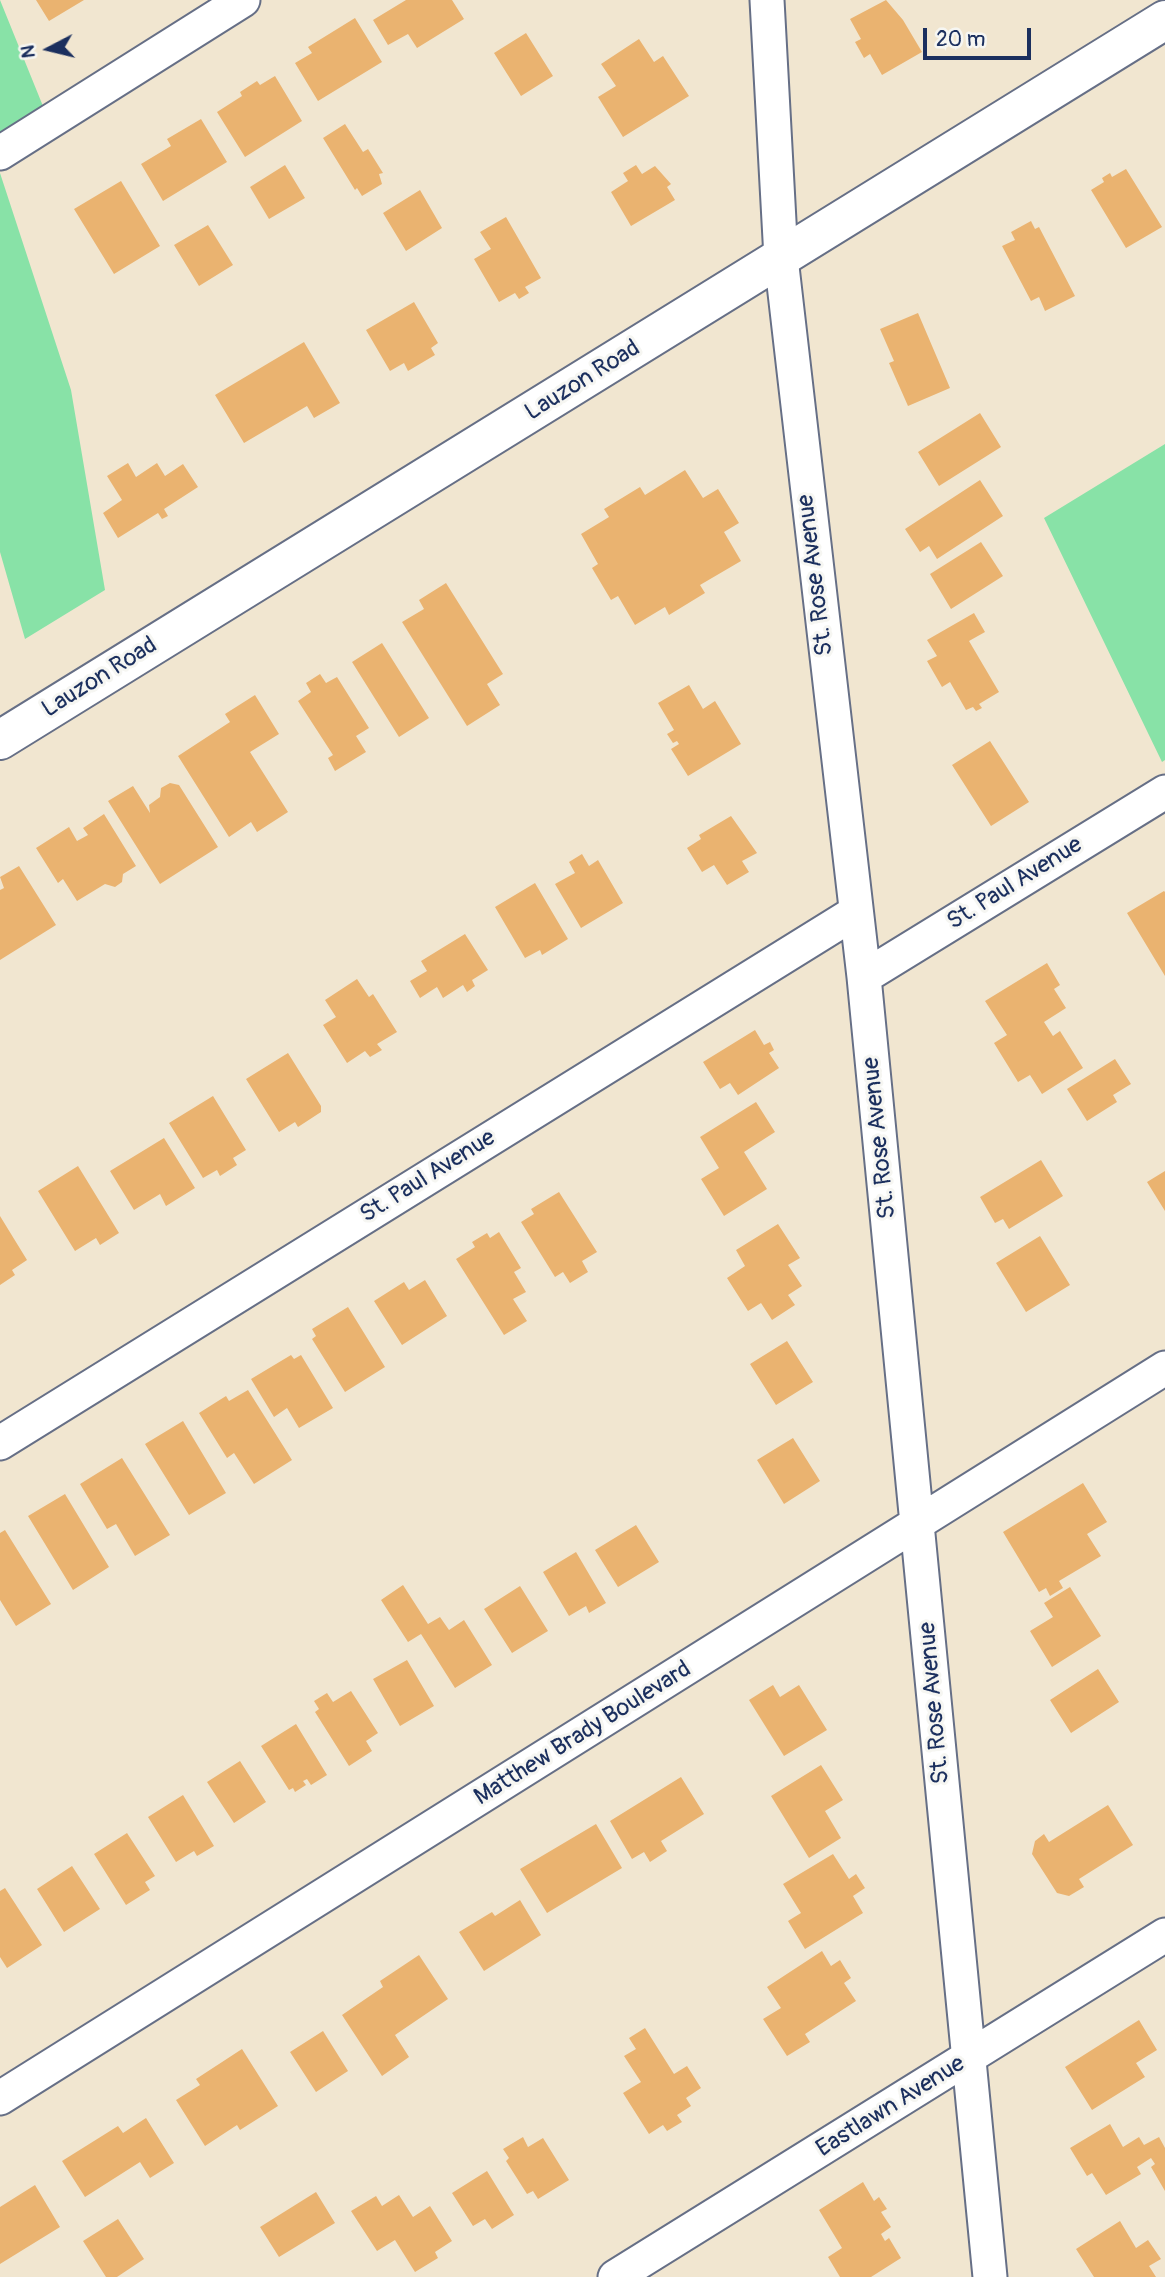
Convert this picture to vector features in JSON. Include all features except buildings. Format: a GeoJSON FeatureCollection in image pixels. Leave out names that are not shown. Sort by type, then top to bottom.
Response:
{"type":"FeatureCollection","features":[{"type":"Feature","properties":{"kind":"main road","name":"Lauzon Road"},"geometry":{"type":"LineString","coordinates":[[0,740],[1165,20]]}},
{"type":"Feature","properties":{"kind":"street"},"geometry":{"type":"LineString","coordinates":[[0,153],[243,0]]}},
{"type":"Feature","properties":{"kind":"street","name":"St. Rose Avenue"},"geometry":{"type":"LineString","coordinates":[[767,0],[781,258],[864,977],[990,2277]]}},
{"type":"Feature","properties":{"kind":"street","name":"St. Paul Avenue"},"geometry":{"type":"LineString","coordinates":[[864,977],[1165,792]]}},
{"type":"Feature","properties":{"kind":"street","name":"St. Paul Avenue"},"geometry":{"type":"LineString","coordinates":[[0,1443],[856,912]]}},
{"type":"Feature","properties":{"kind":"street","name":"Matthew Brady Boulevard"},"geometry":{"type":"LineString","coordinates":[[0,2098],[1165,1368]]}},
{"type":"Feature","properties":{"kind":"street","name":"Eastlawn Avenue"},"geometry":{"type":"LineString","coordinates":[[615,2277],[1165,1935]]}},
{"type":"Feature","properties":{"kind":"green space"},"geometry":{"type":"Polygon","coordinates":[[[0,0],[49,121],[0,152],[0,0]]]}},
{"type":"Feature","properties":{"kind":"green space"},"geometry":{"type":"Polygon","coordinates":[[[0,173],[71,390],[105,590],[25,639],[0,552],[0,173]]]}},
{"type":"Feature","properties":{"kind":"green space"},"geometry":{"type":"Polygon","coordinates":[[[1165,444],[1165,760],[1162,762],[1044,518],[1165,444]]]}}]}
